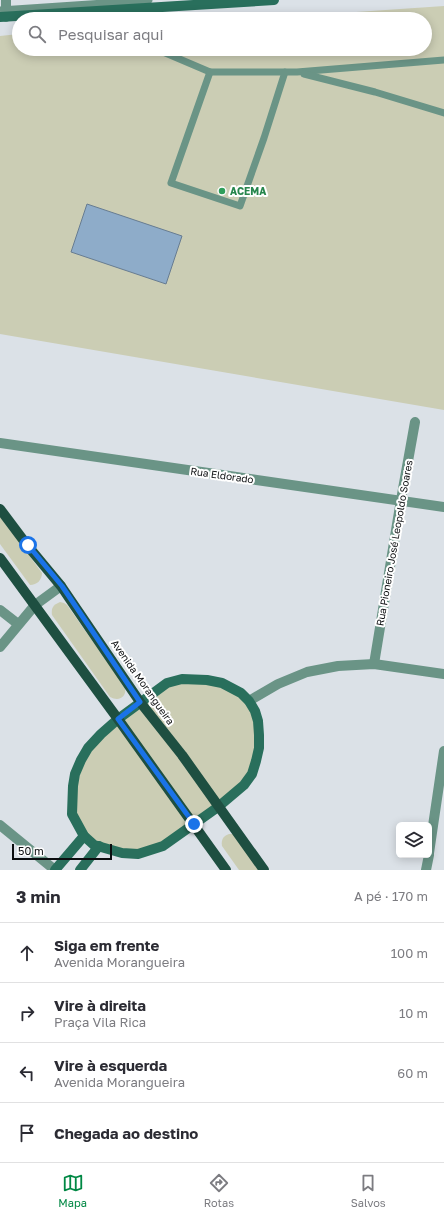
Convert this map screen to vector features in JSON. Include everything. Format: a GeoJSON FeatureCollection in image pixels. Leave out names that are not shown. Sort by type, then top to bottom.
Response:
{"type":"FeatureCollection","features":[{"type":"Feature","properties":{"kind":"main road"},"geometry":{"type":"LineString","coordinates":[[3,11],[67,12],[274,0]]}},
{"type":"Feature","properties":{"kind":"main road","name":"Avenida Morangueira"},"geometry":{"type":"LineString","coordinates":[[0,509],[62,586],[140,702],[182,755],[264,870]]}},
{"type":"Feature","properties":{"kind":"main road"},"geometry":{"type":"LineString","coordinates":[[0,558],[226,870]]}},
{"type":"Feature","properties":{"kind":"main road"},"geometry":{"type":"LineString","coordinates":[[182,679],[207,680],[222,683],[241,693],[249,701],[255,711],[258,721],[259,748],[256,761],[252,774],[244,785],[218,807],[163,846],[138,854],[122,853],[94,845],[84,836],[72,814],[72,786],[75,774],[80,760],[88,748],[100,734],[118,719],[168,683],[182,679]]}},
{"type":"Feature","properties":{"kind":"main road"},"geometry":{"type":"LineString","coordinates":[[55,870],[84,836]]}},
{"type":"Feature","properties":{"kind":"main road"},"geometry":{"type":"LineString","coordinates":[[80,870],[99,846]]}},
{"type":"Feature","properties":{"kind":"street","name":"Rua Pioneiro José Leopoldo Soares"},"geometry":{"type":"LineString","coordinates":[[374,664],[415,422]]}},
{"type":"Feature","properties":{"kind":"street","name":"Rua Eldorado"},"geometry":{"type":"LineString","coordinates":[[0,443],[444,507]]}},
{"type":"Feature","properties":{"kind":"street"},"geometry":{"type":"LineString","coordinates":[[0,647],[35,605],[62,586]]}},
{"type":"Feature","properties":{"kind":"street"},"geometry":{"type":"LineString","coordinates":[[0,610],[18,624]]}},
{"type":"Feature","properties":{"kind":"street"},"geometry":{"type":"LineString","coordinates":[[249,701],[278,684],[307,672],[338,666],[374,664],[444,674]]}},
{"type":"Feature","properties":{"kind":"street"},"geometry":{"type":"LineString","coordinates":[[432,842],[439,815],[444,751]]}},
{"type":"Feature","properties":{"kind":"street"},"geometry":{"type":"LineString","coordinates":[[0,824],[55,870]]}},
{"type":"Feature","properties":{"kind":"street"},"geometry":{"type":"LineString","coordinates":[[426,870],[428,858]]}},
{"type":"Feature","properties":{"kind":"lane"},"geometry":{"type":"LineString","coordinates":[[3,11],[150,0]]}},
{"type":"Feature","properties":{"kind":"lane"},"geometry":{"type":"LineString","coordinates":[[172,56],[210,72],[297,72],[444,60]]}},
{"type":"Feature","properties":{"kind":"lane"},"geometry":{"type":"LineString","coordinates":[[210,72],[171,183],[240,206],[285,72]]}},
{"type":"Feature","properties":{"kind":"lane"},"geometry":{"type":"LineString","coordinates":[[297,72],[375,92],[444,113]]}},
{"type":"Feature","properties":{"kind":"green space","name":"ACEMA"},"geometry":{"type":"Polygon","coordinates":[[[444,6],[444,410],[0,334],[0,36],[12,35],[12,56],[432,56],[432,12],[356,12],[444,6]]]}},
{"type":"Feature","properties":{"kind":"green space"},"geometry":{"type":"Polygon","coordinates":[[[0,516],[42,573],[40,580],[37,583],[30,585],[0,544],[0,516]]]}},
{"type":"Feature","properties":{"kind":"green space"},"geometry":{"type":"Polygon","coordinates":[[[60,602],[67,605],[125,687],[125,693],[122,698],[116,699],[110,697],[52,615],[53,607],[60,602]]]}},
{"type":"Feature","properties":{"kind":"green space"},"geometry":{"type":"Polygon","coordinates":[[[194,679],[241,693],[258,721],[252,774],[163,846],[122,853],[84,836],[72,801],[88,748],[167,683],[194,679]]]}},
{"type":"Feature","properties":{"kind":"green space"},"geometry":{"type":"Polygon","coordinates":[[[229,834],[233,834],[261,870],[239,870],[222,846],[223,838],[229,834]]]}},
{"type":"Feature","properties":{"kind":"water"},"geometry":{"type":"Polygon","coordinates":[[[87,204],[182,236],[166,284],[71,252],[87,204]]]}},
{"type":"Feature","properties":{"kind":"place","name":"ACEMA"},"geometry":{"type":"Point","coordinates":[222,191]}},
{"type":"Feature","properties":{"kind":"route"},"geometry":{"type":"LineString","coordinates":[[28,545],[62,586],[140,702],[118,719],[194,824]]}}]}
